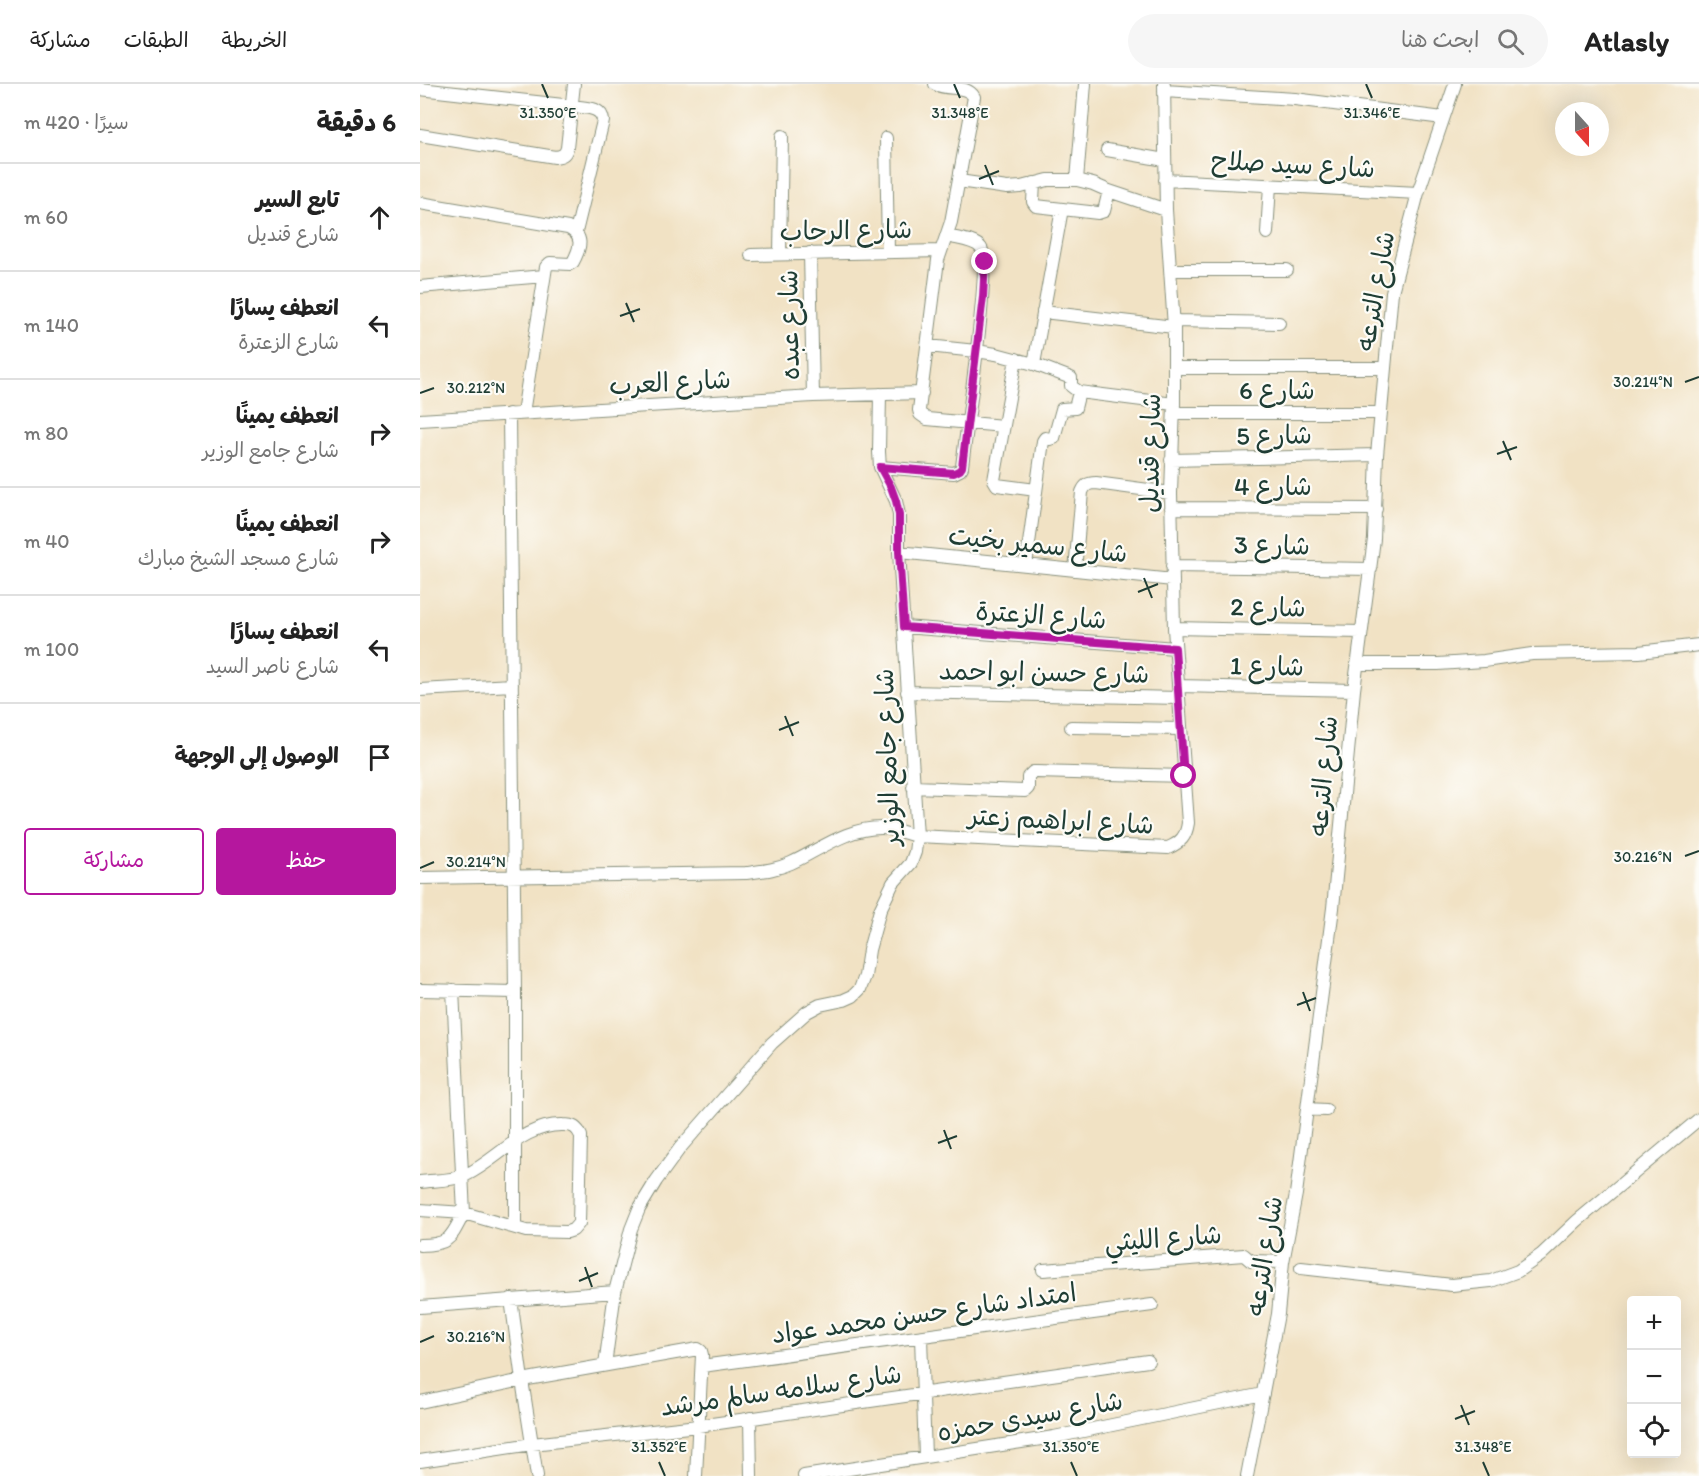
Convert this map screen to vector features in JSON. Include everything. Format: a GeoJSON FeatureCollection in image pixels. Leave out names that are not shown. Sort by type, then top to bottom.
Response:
{"type":"FeatureCollection","features":[{"type":"Feature","properties":{"kind":"street"},"geometry":{"type":"LineString","coordinates":[[420,135],[561,157],[565,153],[574,84]]}},
{"type":"Feature","properties":{"kind":"street"},"geometry":{"type":"LineString","coordinates":[[935,84],[940,87],[968,89],[974,97],[951,222],[938,260],[919,410],[923,417],[1003,426]]}},
{"type":"Feature","properties":{"kind":"street"},"geometry":{"type":"LineString","coordinates":[[1077,180],[1085,84]]}},
{"type":"Feature","properties":{"kind":"street","name":"شارع الترعه"},"geometry":{"type":"LineString","coordinates":[[1247,1476],[1278,1314],[1283,1262],[1296,1194],[1333,908],[1354,690],[1371,568],[1380,413],[1392,292],[1418,193],[1455,84]]}},
{"type":"Feature","properties":{"kind":"street"},"geometry":{"type":"LineString","coordinates":[[1164,87],[1295,99],[1443,118]]}},
{"type":"Feature","properties":{"kind":"street","name":"شارع قنديل"},"geometry":{"type":"LineString","coordinates":[[1164,87],[1166,210],[1174,324],[1171,493],[1174,628],[1188,823]]}},
{"type":"Feature","properties":{"kind":"street"},"geometry":{"type":"LineString","coordinates":[[420,89],[572,106],[601,112],[603,121],[576,232]]}},
{"type":"Feature","properties":{"kind":"street"},"geometry":{"type":"LineString","coordinates":[[780,254],[782,136]]}},
{"type":"Feature","properties":{"kind":"street"},"geometry":{"type":"LineString","coordinates":[[886,138],[888,252]]}},
{"type":"Feature","properties":{"kind":"street"},"geometry":{"type":"LineString","coordinates":[[1107,150],[1164,160]]}},
{"type":"Feature","properties":{"kind":"street"},"geometry":{"type":"LineString","coordinates":[[959,181],[1007,188],[1062,179],[1077,180],[1166,210]]}},
{"type":"Feature","properties":{"kind":"street","name":"شارع سيد صلاح"},"geometry":{"type":"LineString","coordinates":[[1165,180],[1418,193]]}},
{"type":"Feature","properties":{"kind":"street"},"geometry":{"type":"LineString","coordinates":[[1034,183],[1033,202],[1036,206],[1062,209],[1101,213],[1104,211],[1109,191]]}},
{"type":"Feature","properties":{"kind":"street"},"geometry":{"type":"LineString","coordinates":[[1267,233],[1270,185]]}},
{"type":"Feature","properties":{"kind":"street"},"geometry":{"type":"LineString","coordinates":[[420,203],[567,228],[576,232],[580,239],[573,262],[570,264],[550,262],[546,267],[523,413]]}},
{"type":"Feature","properties":{"kind":"street"},"geometry":{"type":"LineString","coordinates":[[1034,364],[1062,209]]}},
{"type":"Feature","properties":{"kind":"street"},"geometry":{"type":"LineString","coordinates":[[880,467],[954,473],[962,467],[983,297],[984,255],[976,244],[947,236]]}},
{"type":"Feature","properties":{"kind":"street","name":"شارع الرحاب"},"geometry":{"type":"LineString","coordinates":[[752,255],[941,251]]}},
{"type":"Feature","properties":{"kind":"street","name":"شارع عبده"},"geometry":{"type":"LineString","coordinates":[[810,253],[813,396]]}},
{"type":"Feature","properties":{"kind":"street"},"geometry":{"type":"LineString","coordinates":[[1170,270],[1287,270]]}},
{"type":"Feature","properties":{"kind":"street"},"geometry":{"type":"LineString","coordinates":[[420,287],[544,276]]}},
{"type":"Feature","properties":{"kind":"street"},"geometry":{"type":"LineString","coordinates":[[1043,312],[1174,324],[1279,323]]}},
{"type":"Feature","properties":{"kind":"street"},"geometry":{"type":"LineString","coordinates":[[928,346],[976,351],[1034,364],[1071,378],[1071,386],[1078,392],[1075,408],[1062,409],[1054,438],[1044,439],[1026,565]]}},
{"type":"Feature","properties":{"kind":"street"},"geometry":{"type":"LineString","coordinates":[[1016,359],[994,480],[1000,485],[1036,490]]}},
{"type":"Feature","properties":{"kind":"street"},"geometry":{"type":"LineString","coordinates":[[1174,368],[1384,369]]}},
{"type":"Feature","properties":{"kind":"street","name":"شارع 6"},"geometry":{"type":"LineString","coordinates":[[1078,392],[1174,409],[1380,413]]}},
{"type":"Feature","properties":{"kind":"street","name":"شارع العرب"},"geometry":{"type":"LineString","coordinates":[[420,420],[813,396],[922,393]]}},
{"type":"Feature","properties":{"kind":"street","name":"شارع جامع الوزير"},"geometry":{"type":"LineString","coordinates":[[605,1365],[615,1292],[631,1229],[639,1209],[680,1148],[772,1043],[807,1012],[820,1005],[844,1000],[853,996],[860,989],[880,910],[893,883],[911,862],[915,852],[917,836],[899,552],[899,515],[896,501],[880,467],[880,394]]}},
{"type":"Feature","properties":{"kind":"street"},"geometry":{"type":"LineString","coordinates":[[509,414],[515,1227]]}},
{"type":"Feature","properties":{"kind":"street","name":"شارع 5"},"geometry":{"type":"LineString","coordinates":[[1172,460],[1377,455]]}},
{"type":"Feature","properties":{"kind":"street"},"geometry":{"type":"LineString","coordinates":[[1075,570],[1084,486],[1096,483],[1171,493]]}},
{"type":"Feature","properties":{"kind":"street","name":"شارع 4"},"geometry":{"type":"LineString","coordinates":[[1171,508],[1376,509]]}},
{"type":"Feature","properties":{"kind":"street","name":"شارع سمير بخيت"},"geometry":{"type":"LineString","coordinates":[[899,552],[1173,580]]}},
{"type":"Feature","properties":{"kind":"street","name":"شارع 3"},"geometry":{"type":"LineString","coordinates":[[1173,566],[1371,568]]}},
{"type":"Feature","properties":{"kind":"street","name":"شارع الزعترة"},"geometry":{"type":"LineString","coordinates":[[904,627],[1175,648]]}},
{"type":"Feature","properties":{"kind":"street","name":"شارع 2"},"geometry":{"type":"LineString","coordinates":[[1174,628],[1361,632]]}},
{"type":"Feature","properties":{"kind":"street"},"geometry":{"type":"LineString","coordinates":[[1357,664],[1438,664],[1484,661],[1532,654],[1639,652],[1699,645]]}},
{"type":"Feature","properties":{"kind":"street"},"geometry":{"type":"LineString","coordinates":[[420,690],[512,685]]}},
{"type":"Feature","properties":{"kind":"street","name":"شارع 1"},"geometry":{"type":"LineString","coordinates":[[1178,692],[1354,690]]}},
{"type":"Feature","properties":{"kind":"street","name":"شارع حسن ابو احمد"},"geometry":{"type":"LineString","coordinates":[[907,692],[1178,692]]}},
{"type":"Feature","properties":{"kind":"street"},"geometry":{"type":"LineString","coordinates":[[1071,727],[1181,729]]}},
{"type":"Feature","properties":{"kind":"street"},"geometry":{"type":"LineString","coordinates":[[913,788],[1025,791],[1028,788],[1028,777],[1033,772],[1184,776]]}},
{"type":"Feature","properties":{"kind":"street","name":"شارع ابراهيم زعتر"},"geometry":{"type":"LineString","coordinates":[[420,878],[771,871],[792,863],[831,841],[882,828],[917,836],[1168,848],[1179,843],[1186,834],[1188,823]]}},
{"type":"Feature","properties":{"kind":"street"},"geometry":{"type":"LineString","coordinates":[[420,990],[515,992]]}},
{"type":"Feature","properties":{"kind":"street"},"geometry":{"type":"LineString","coordinates":[[420,1245],[442,1243],[451,1238],[464,1213],[453,990]]}},
{"type":"Feature","properties":{"kind":"street"},"geometry":{"type":"LineString","coordinates":[[1307,1109],[1326,1110]]}},
{"type":"Feature","properties":{"kind":"street"},"geometry":{"type":"LineString","coordinates":[[1301,1268],[1452,1285],[1491,1281],[1518,1271],[1541,1255],[1577,1221],[1699,1119]]}},
{"type":"Feature","properties":{"kind":"street"},"geometry":{"type":"LineString","coordinates":[[420,1182],[462,1177],[471,1173],[515,1141],[536,1129],[551,1125],[572,1125],[581,1136],[579,1223],[573,1230],[567,1232],[526,1231],[464,1213],[420,1210]]}},
{"type":"Feature","properties":{"kind":"street","name":"شارع الليثي"},"geometry":{"type":"LineString","coordinates":[[1043,1269],[1244,1255],[1251,1261],[1283,1262]]}},
{"type":"Feature","properties":{"kind":"street"},"geometry":{"type":"LineString","coordinates":[[420,1307],[615,1292]]}},
{"type":"Feature","properties":{"kind":"street"},"geometry":{"type":"LineString","coordinates":[[511,1299],[537,1476]]}},
{"type":"Feature","properties":{"kind":"street","name":"امتداد شارع حسن محمد عواد"},"geometry":{"type":"LineString","coordinates":[[702,1366],[1152,1305]]}},
{"type":"Feature","properties":{"kind":"street"},"geometry":{"type":"LineString","coordinates":[[921,1336],[925,1457]]}},
{"type":"Feature","properties":{"kind":"street"},"geometry":{"type":"LineString","coordinates":[[420,1402],[522,1380],[696,1349],[702,1353],[696,1476]]}},
{"type":"Feature","properties":{"kind":"street","name":"شارع سلامه سالم مرشد"},"geometry":{"type":"LineString","coordinates":[[420,1461],[532,1444],[698,1426],[1148,1361]]}},
{"type":"Feature","properties":{"kind":"street","name":"شارع سيدى حمزه"},"geometry":{"type":"LineString","coordinates":[[804,1476],[1054,1437],[1263,1394]]}},
{"type":"Feature","properties":{"kind":"street"},"geometry":{"type":"LineString","coordinates":[[750,1418],[751,1476]]}},
{"type":"Feature","properties":{"kind":"route"},"geometry":{"type":"LineString","coordinates":[[985,262],[983,297],[962,467],[954,473],[880,467],[891,487],[899,515],[904,627],[1175,648],[1184,776]]}}]}
